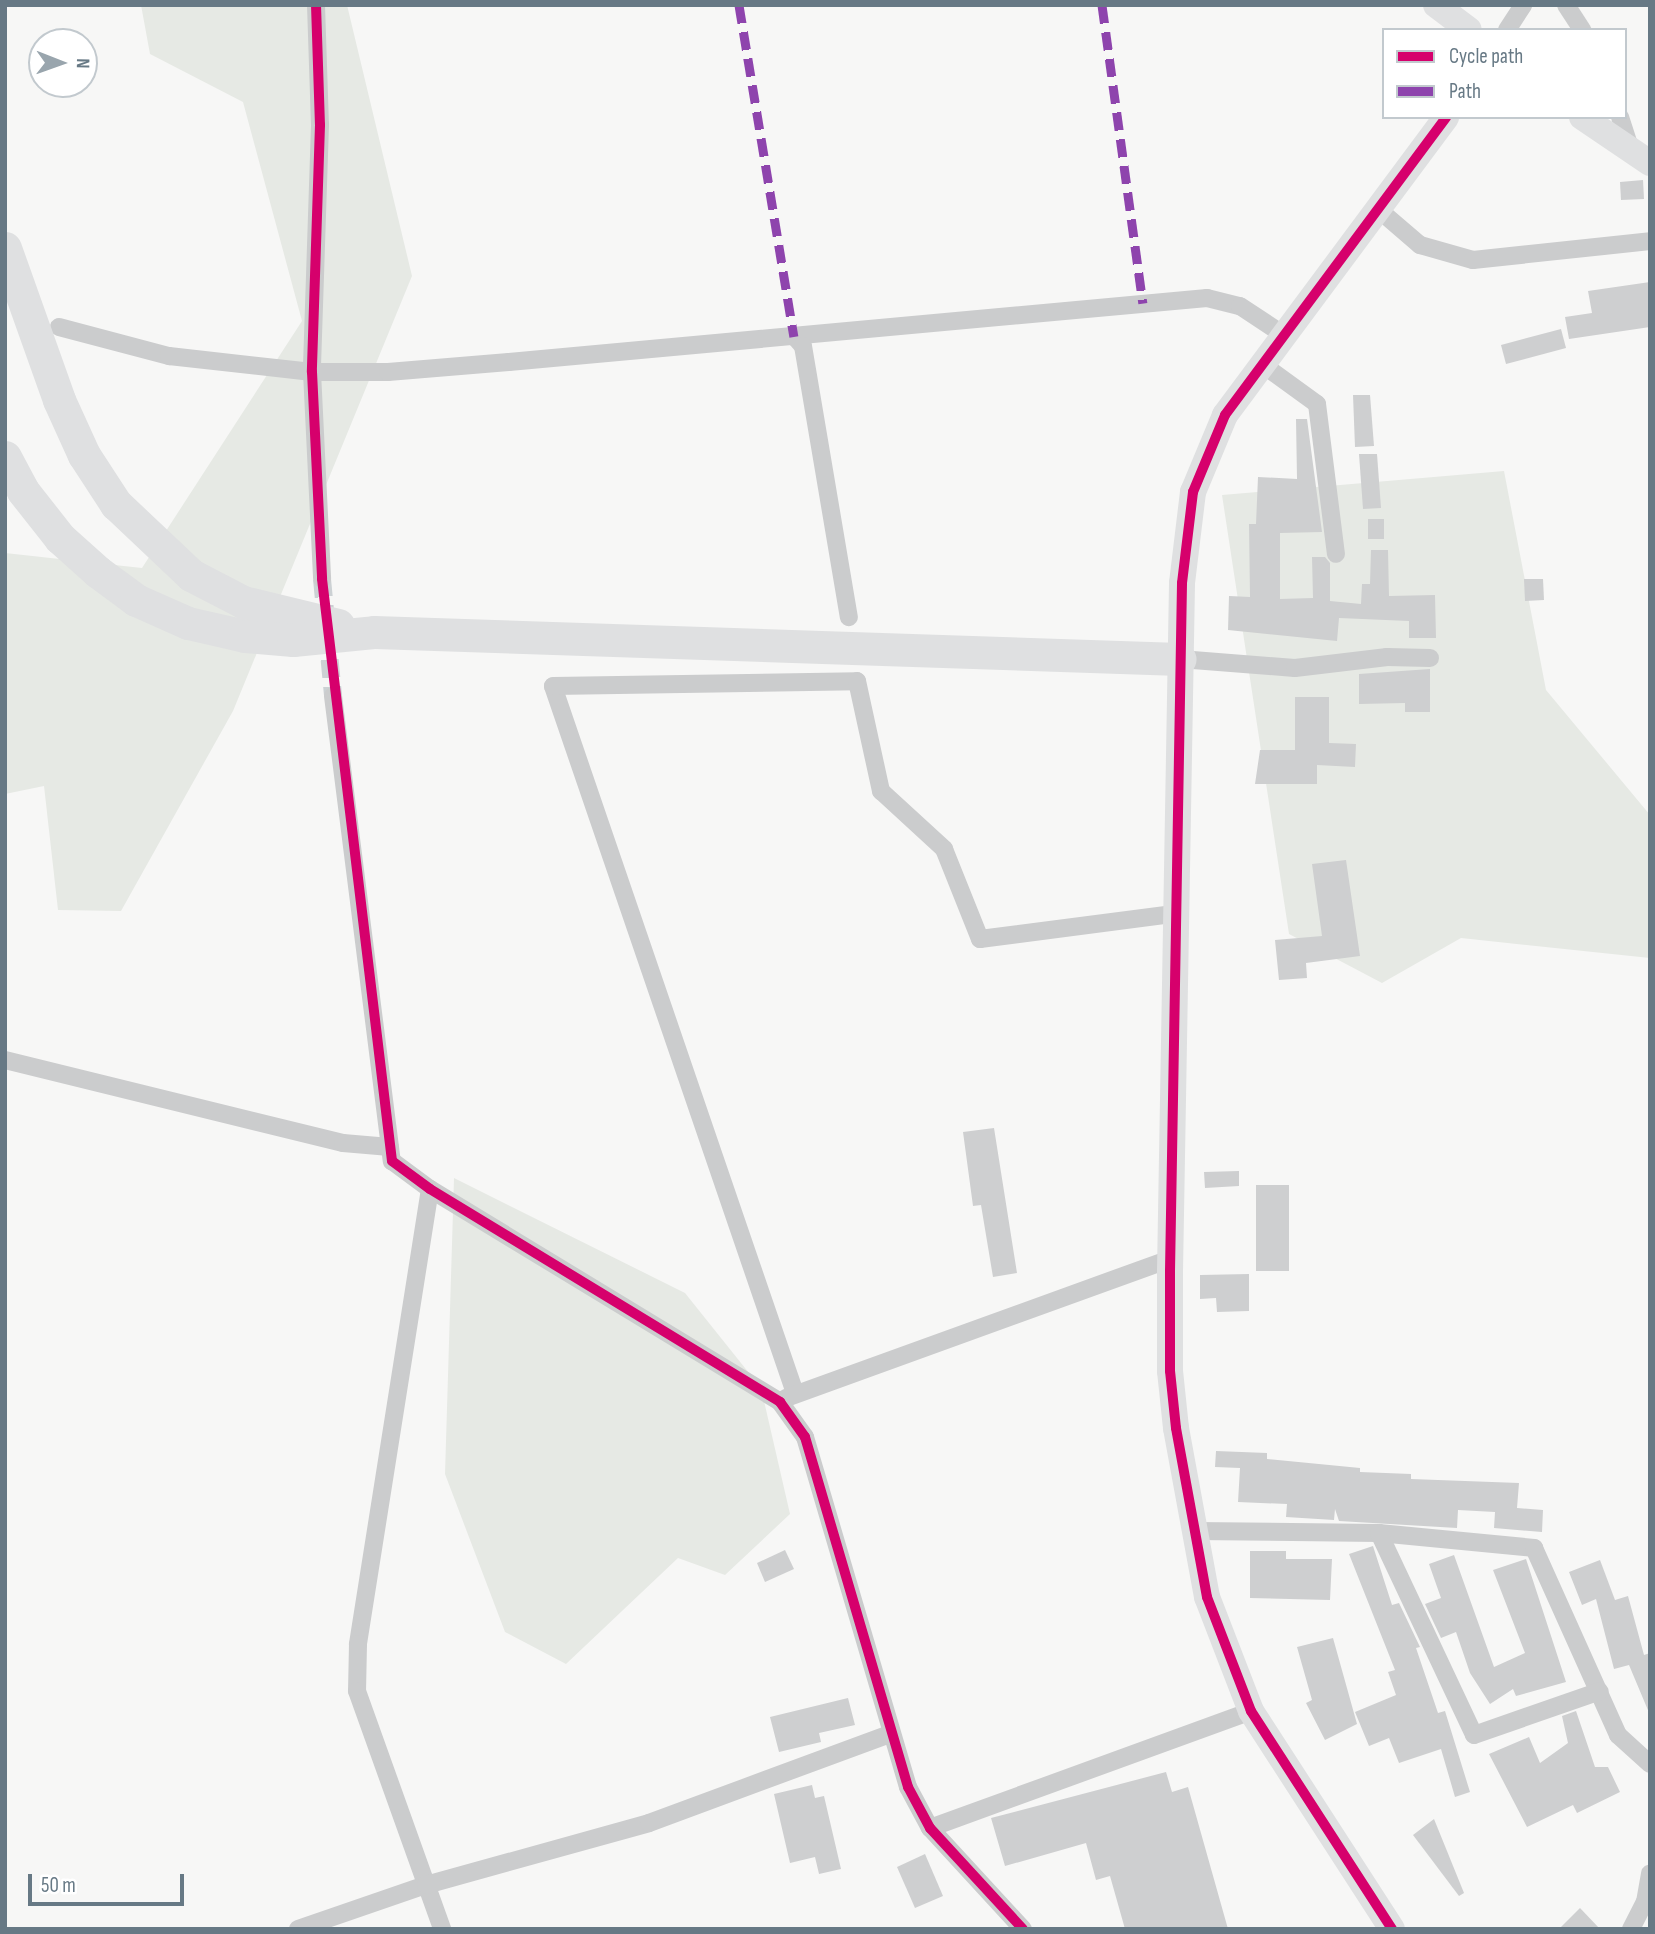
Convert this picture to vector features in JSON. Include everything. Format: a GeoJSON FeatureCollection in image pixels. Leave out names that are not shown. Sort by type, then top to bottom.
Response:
{"type":"FeatureCollection","features":[{"type":"Feature","properties":{"kind":"highway"},"geometry":{"type":"LineString","coordinates":[[5,248],[59,400],[84,455],[116,504],[191,575],[243,601],[374,632]]}},
{"type":"Feature","properties":{"kind":"highway"},"geometry":{"type":"LineString","coordinates":[[5,457],[23,491],[60,538],[136,600],[188,624],[245,636],[293,640],[374,632],[1180,659]]}},
{"type":"Feature","properties":{"kind":"street"},"geometry":{"type":"LineString","coordinates":[[316,5],[320,125],[312,372],[322,579]]}},
{"type":"Feature","properties":{"kind":"street"},"geometry":{"type":"LineString","coordinates":[[1436,5],[1466,28]]}},
{"type":"Feature","properties":{"kind":"street"},"geometry":{"type":"LineString","coordinates":[[1508,28],[1523,5]]}},
{"type":"Feature","properties":{"kind":"street"},"geometry":{"type":"LineString","coordinates":[[1566,5],[1581,28]]}},
{"type":"Feature","properties":{"kind":"street"},"geometry":{"type":"LineString","coordinates":[[1392,1929],[1251,1711],[1206,1597],[1194,1531],[1170,1371],[1182,583],[1193,492],[1225,415],[1445,119]]}},
{"type":"Feature","properties":{"kind":"street"},"geometry":{"type":"LineString","coordinates":[[1584,119],[1640,157]]}},
{"type":"Feature","properties":{"kind":"street"},"geometry":{"type":"LineString","coordinates":[[1621,119],[1640,157]]}},
{"type":"Feature","properties":{"kind":"street"},"geometry":{"type":"LineString","coordinates":[[1378,209],[1420,245],[1473,260],[1650,241]]}},
{"type":"Feature","properties":{"kind":"street"},"geometry":{"type":"LineString","coordinates":[[59,327],[169,356],[312,372],[388,372],[1207,298],[1240,306],[1284,335]]}},
{"type":"Feature","properties":{"kind":"street"},"geometry":{"type":"LineString","coordinates":[[794,336],[803,346],[849,617]]}},
{"type":"Feature","properties":{"kind":"street"},"geometry":{"type":"LineString","coordinates":[[1262,364],[1317,404],[1336,554]]}},
{"type":"Feature","properties":{"kind":"street"},"geometry":{"type":"LineString","coordinates":[[1180,659],[1295,668],[1387,657],[1430,658]]}},
{"type":"Feature","properties":{"kind":"street"},"geometry":{"type":"LineString","coordinates":[[1023,1929],[930,1828],[908,1787],[889,1734],[805,1437],[787,1398],[553,686],[856,681],[880,791],[944,849],[981,939],[1179,914]]}},
{"type":"Feature","properties":{"kind":"street"},"geometry":{"type":"LineString","coordinates":[[333,696],[392,1161],[430,1189],[787,1398]]}},
{"type":"Feature","properties":{"kind":"street"},"geometry":{"type":"LineString","coordinates":[[5,1060],[343,1143],[390,1147]]}},
{"type":"Feature","properties":{"kind":"street"},"geometry":{"type":"LineString","coordinates":[[430,1189],[358,1644],[357,1691],[442,1929]]}},
{"type":"Feature","properties":{"kind":"street"},"geometry":{"type":"LineString","coordinates":[[787,1398],[1170,1259]]}},
{"type":"Feature","properties":{"kind":"street"},"geometry":{"type":"LineString","coordinates":[[1194,1531],[1379,1533],[1534,1548],[1618,1734],[1650,1764]]}},
{"type":"Feature","properties":{"kind":"street"},"geometry":{"type":"LineString","coordinates":[[1379,1533],[1474,1735],[1600,1691]]}},
{"type":"Feature","properties":{"kind":"street"},"geometry":{"type":"LineString","coordinates":[[930,1828],[1251,1711]]}},
{"type":"Feature","properties":{"kind":"street"},"geometry":{"type":"LineString","coordinates":[[298,1929],[426,1885],[649,1823],[889,1734]]}},
{"type":"Feature","properties":{"kind":"street"},"geometry":{"type":"LineString","coordinates":[[1638,1927],[1650,1873]]}},
{"type":"Feature","properties":{"kind":"shaded area"},"geometry":{"type":"Polygon","coordinates":[[[141,5],[347,5],[412,276],[233,711],[121,911],[58,910],[44,786],[5,794],[5,553],[142,568],[302,321],[243,102],[150,54],[141,5]]]}},
{"type":"Feature","properties":{"kind":"shaded area"},"geometry":{"type":"Polygon","coordinates":[[[1504,471],[1546,690],[1650,815],[1650,958],[1461,938],[1382,983],[1289,934],[1222,495],[1504,471]]]}},
{"type":"Feature","properties":{"kind":"shaded area"},"geometry":{"type":"Polygon","coordinates":[[[454,1178],[685,1293],[761,1388],[790,1514],[725,1575],[678,1558],[566,1664],[505,1632],[445,1474],[454,1178]]]}},
{"type":"Feature","properties":{"kind":"building"},"geometry":{"type":"Polygon","coordinates":[[[1643,180],[1644,199],[1621,200],[1620,182],[1643,180]]]}},
{"type":"Feature","properties":{"kind":"building"},"geometry":{"type":"Polygon","coordinates":[[[1650,282],[1650,327],[1569,339],[1565,317],[1592,313],[1588,291],[1650,282]]]}},
{"type":"Feature","properties":{"kind":"building"},"geometry":{"type":"Polygon","coordinates":[[[1561,329],[1566,348],[1506,364],[1501,345],[1561,329]]]}},
{"type":"Feature","properties":{"kind":"building"},"geometry":{"type":"Polygon","coordinates":[[[1353,395],[1370,395],[1374,446],[1355,447],[1353,395]]]}},
{"type":"Feature","properties":{"kind":"building"},"geometry":{"type":"Polygon","coordinates":[[[1296,419],[1307,419],[1322,532],[1280,533],[1280,599],[1313,598],[1312,557],[1325,557],[1330,563],[1330,601],[1361,604],[1362,584],[1370,584],[1371,550],[1388,550],[1389,596],[1435,595],[1436,638],[1409,638],[1409,621],[1339,618],[1337,641],[1228,630],[1229,596],[1250,597],[1249,524],[1256,524],[1258,477],[1297,479],[1296,419]]]}},
{"type":"Feature","properties":{"kind":"building"},"geometry":{"type":"Polygon","coordinates":[[[1359,454],[1377,454],[1381,508],[1363,509],[1359,454]]]}},
{"type":"Feature","properties":{"kind":"building"},"geometry":{"type":"Polygon","coordinates":[[[1368,519],[1384,519],[1384,539],[1368,539],[1368,519]]]}},
{"type":"Feature","properties":{"kind":"building"},"geometry":{"type":"Polygon","coordinates":[[[1524,579],[1543,579],[1544,600],[1525,601],[1524,579]]]}},
{"type":"Feature","properties":{"kind":"building"},"geometry":{"type":"Polygon","coordinates":[[[1430,669],[1430,712],[1405,712],[1405,703],[1359,704],[1359,674],[1430,669]]]}},
{"type":"Feature","properties":{"kind":"building"},"geometry":{"type":"Polygon","coordinates":[[[1295,697],[1329,697],[1329,743],[1356,744],[1355,767],[1317,765],[1317,784],[1255,784],[1260,750],[1295,750],[1295,697]]]}},
{"type":"Feature","properties":{"kind":"building"},"geometry":{"type":"Polygon","coordinates":[[[1346,860],[1360,956],[1306,963],[1307,978],[1279,980],[1275,940],[1322,936],[1312,864],[1346,860]]]}},
{"type":"Feature","properties":{"kind":"building"},"geometry":{"type":"Polygon","coordinates":[[[994,1128],[1017,1273],[993,1277],[981,1205],[973,1206],[963,1132],[994,1128]]]}},
{"type":"Feature","properties":{"kind":"building"},"geometry":{"type":"Polygon","coordinates":[[[1239,1171],[1239,1186],[1205,1188],[1204,1172],[1239,1171]]]}},
{"type":"Feature","properties":{"kind":"building"},"geometry":{"type":"Polygon","coordinates":[[[1256,1185],[1289,1185],[1289,1271],[1256,1271],[1256,1185]]]}},
{"type":"Feature","properties":{"kind":"building"},"geometry":{"type":"Polygon","coordinates":[[[1249,1274],[1249,1311],[1217,1312],[1216,1298],[1200,1299],[1200,1275],[1249,1274]]]}},
{"type":"Feature","properties":{"kind":"building"},"geometry":{"type":"Polygon","coordinates":[[[1216,1451],[1267,1453],[1267,1459],[1360,1468],[1360,1472],[1411,1474],[1411,1479],[1519,1483],[1517,1508],[1543,1510],[1542,1532],[1494,1528],[1495,1512],[1458,1510],[1457,1528],[1339,1521],[1335,1509],[1334,1520],[1286,1517],[1287,1504],[1238,1502],[1240,1468],[1215,1467],[1216,1451]]]}},
{"type":"Feature","properties":{"kind":"building"},"geometry":{"type":"Polygon","coordinates":[[[1373,1546],[1392,1605],[1399,1603],[1420,1647],[1416,1648],[1438,1713],[1445,1711],[1470,1792],[1455,1797],[1441,1749],[1399,1763],[1389,1738],[1369,1746],[1355,1712],[1396,1695],[1388,1672],[1395,1670],[1349,1554],[1373,1546]]]}},
{"type":"Feature","properties":{"kind":"building"},"geometry":{"type":"Polygon","coordinates":[[[785,1550],[794,1569],[765,1582],[757,1563],[785,1550]]]}},
{"type":"Feature","properties":{"kind":"building"},"geometry":{"type":"Polygon","coordinates":[[[1250,1551],[1286,1551],[1286,1559],[1332,1559],[1330,1600],[1250,1598],[1250,1551]]]}},
{"type":"Feature","properties":{"kind":"building"},"geometry":{"type":"Polygon","coordinates":[[[1454,1555],[1494,1667],[1525,1653],[1493,1570],[1526,1559],[1566,1682],[1516,1696],[1513,1689],[1490,1704],[1470,1673],[1456,1632],[1441,1638],[1425,1604],[1441,1598],[1429,1564],[1454,1555]]]}},
{"type":"Feature","properties":{"kind":"building"},"geometry":{"type":"Polygon","coordinates":[[[1600,1560],[1615,1600],[1628,1596],[1644,1655],[1650,1653],[1650,1715],[1629,1665],[1614,1669],[1596,1599],[1582,1605],[1569,1572],[1600,1560]]]}},
{"type":"Feature","properties":{"kind":"building"},"geometry":{"type":"Polygon","coordinates":[[[1333,1638],[1357,1724],[1325,1740],[1306,1703],[1312,1700],[1297,1647],[1333,1638]]]}},
{"type":"Feature","properties":{"kind":"building"},"geometry":{"type":"Polygon","coordinates":[[[848,1698],[855,1725],[819,1733],[821,1742],[779,1752],[770,1717],[848,1698]]]}},
{"type":"Feature","properties":{"kind":"building"},"geometry":{"type":"Polygon","coordinates":[[[1576,1711],[1595,1767],[1608,1767],[1620,1792],[1577,1813],[1573,1805],[1527,1827],[1489,1754],[1529,1737],[1540,1763],[1568,1743],[1562,1716],[1576,1711]]]}},
{"type":"Feature","properties":{"kind":"building"},"geometry":{"type":"Polygon","coordinates":[[[1166,1772],[1172,1792],[1188,1787],[1228,1929],[1125,1929],[1110,1876],[1096,1880],[1086,1843],[1005,1866],[991,1818],[1166,1772]]]}},
{"type":"Feature","properties":{"kind":"building"},"geometry":{"type":"Polygon","coordinates":[[[812,1785],[815,1798],[824,1796],[841,1869],[819,1874],[815,1857],[790,1863],[774,1794],[812,1785]]]}},
{"type":"Feature","properties":{"kind":"building"},"geometry":{"type":"Polygon","coordinates":[[[1434,1819],[1464,1893],[1459,1896],[1413,1835],[1434,1819]]]}},
{"type":"Feature","properties":{"kind":"building"},"geometry":{"type":"Polygon","coordinates":[[[925,1854],[943,1896],[915,1908],[897,1867],[925,1854]]]}},
{"type":"Feature","properties":{"kind":"building"},"geometry":{"type":"Polygon","coordinates":[[[1580,1908],[1600,1929],[1559,1929],[1580,1908]]]}},
{"type":"Feature","properties":{"kind":"tunnel"},"geometry":{"type":"LineString","coordinates":[[322,579],[333,696]]}},
{"type":"Feature","properties":{"kind":"marked path"},"geometry":{"type":"LineString","coordinates":[[739,5],[794,336]]}},
{"type":"Feature","properties":{"kind":"marked path"},"geometry":{"type":"LineString","coordinates":[[1102,5],[1143,303]]}},
{"type":"Feature","properties":{"kind":"cycle path"},"geometry":{"type":"LineString","coordinates":[[316,5],[320,125],[312,372],[322,579],[392,1161],[430,1189],[780,1402],[805,1437],[908,1787],[930,1828],[1023,1929]]}},
{"type":"Feature","properties":{"kind":"cycle path"},"geometry":{"type":"LineString","coordinates":[[1392,1929],[1251,1711],[1207,1597],[1176,1428],[1170,1371],[1170,1271],[1182,583],[1193,492],[1225,415],[1445,119]]}}]}
